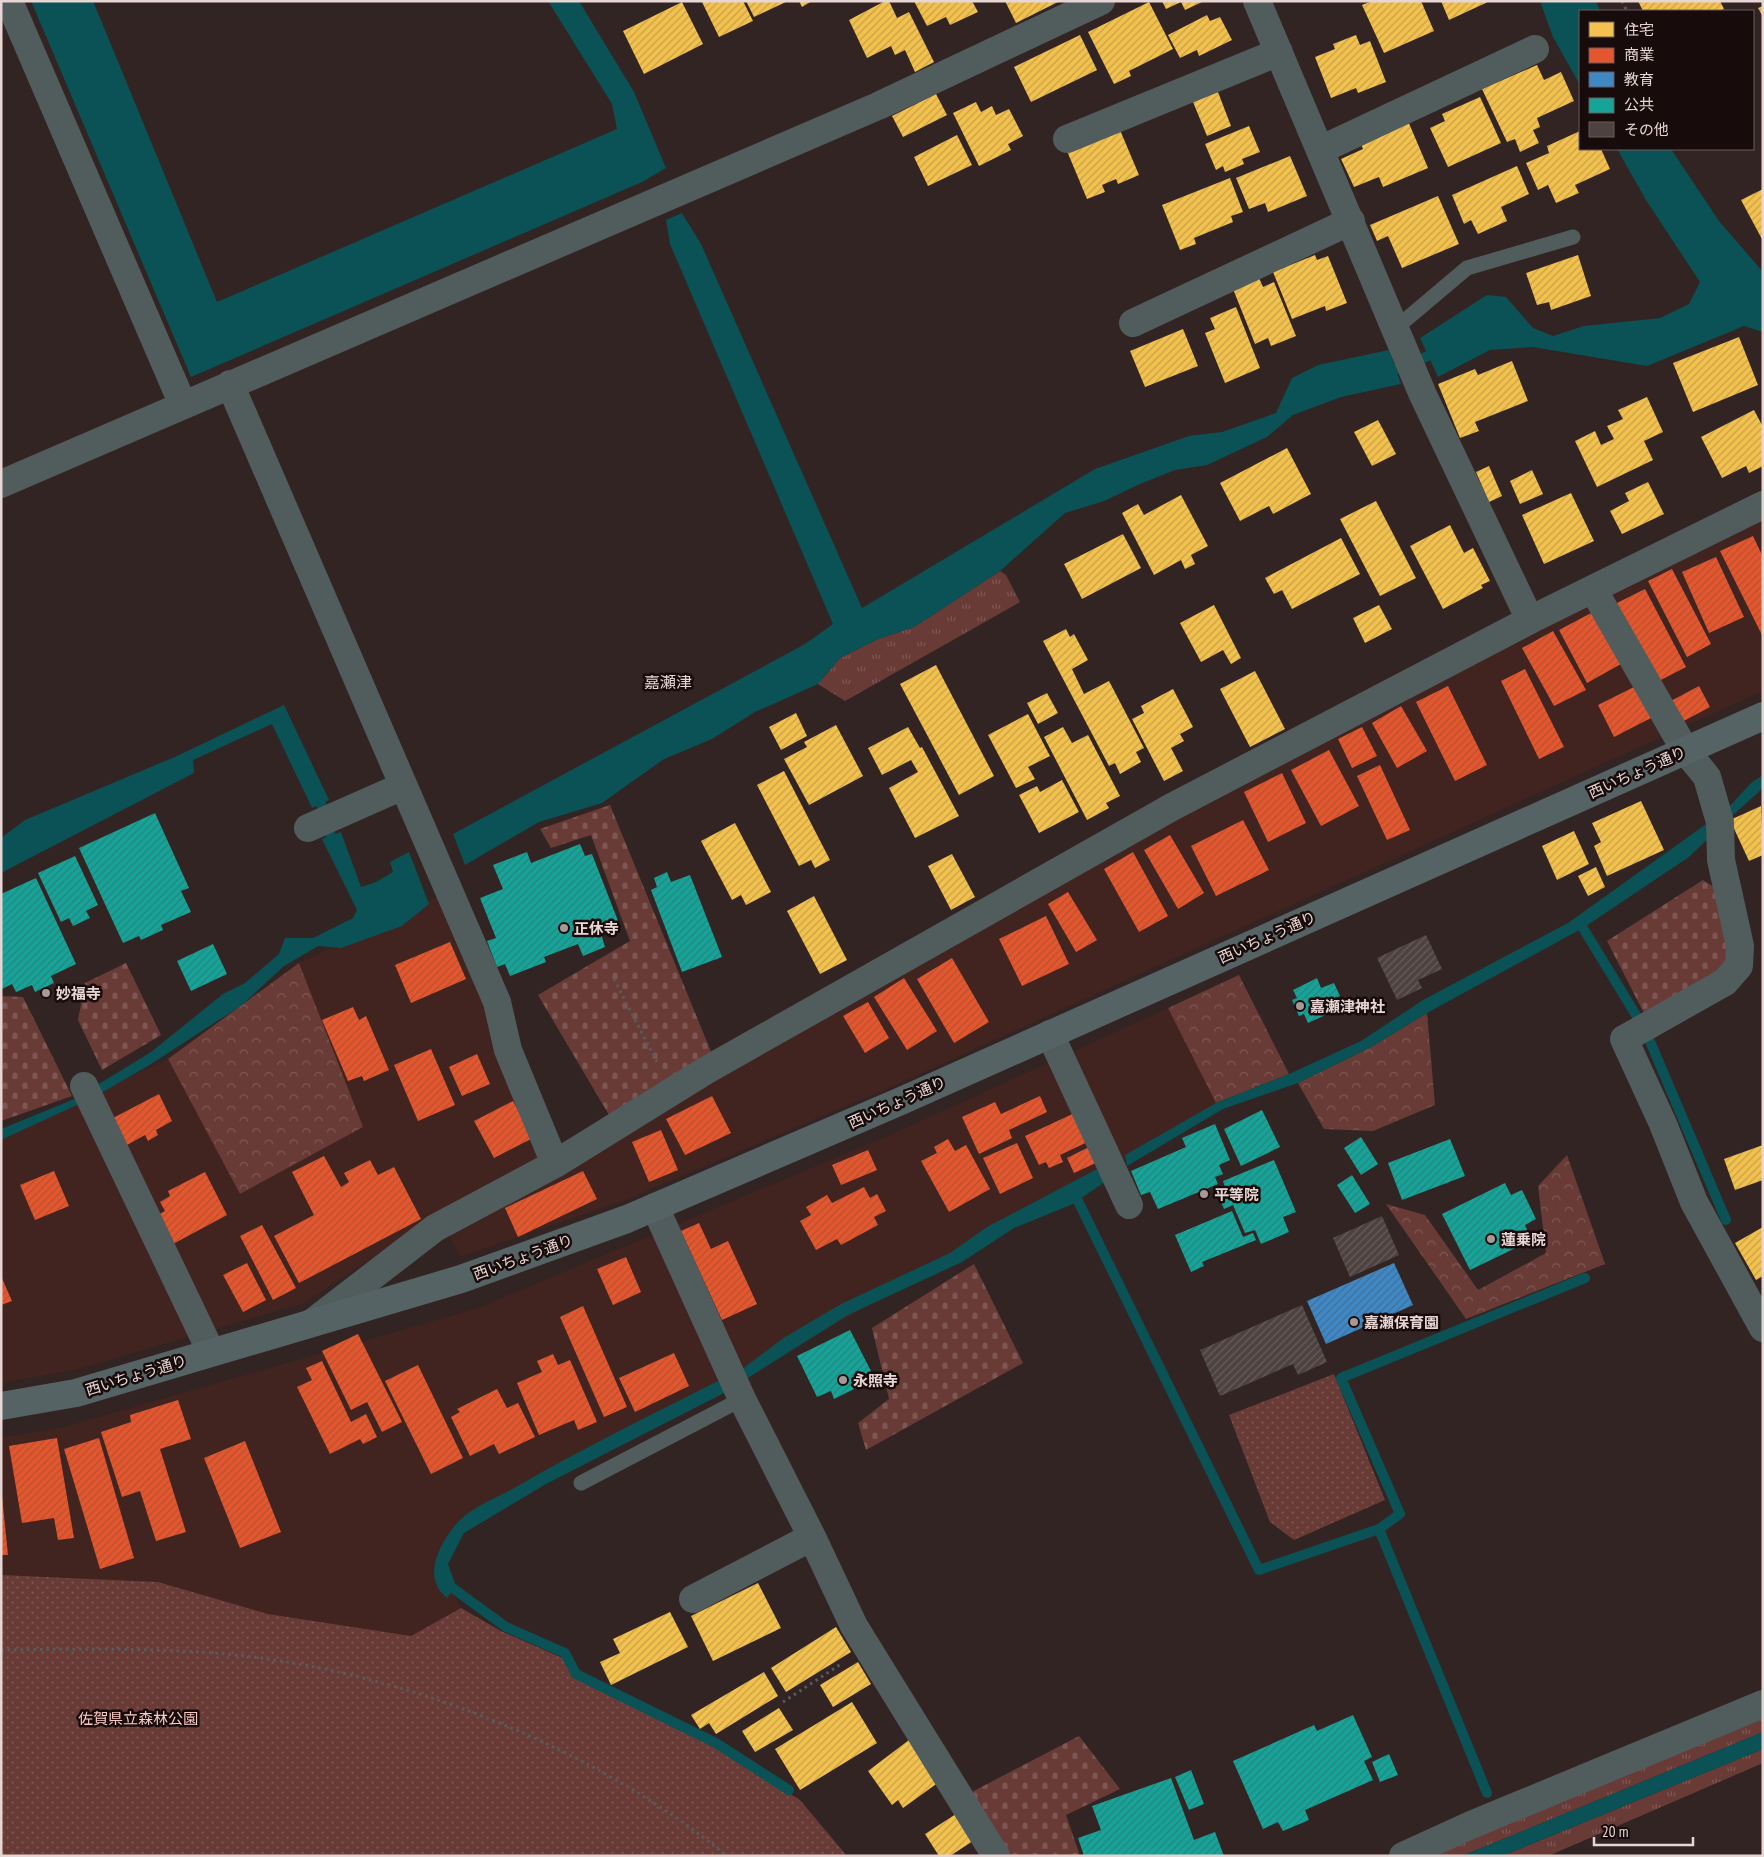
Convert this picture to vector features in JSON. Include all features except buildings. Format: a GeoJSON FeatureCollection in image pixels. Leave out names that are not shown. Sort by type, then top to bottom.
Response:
{"type":"FeatureCollection","features":[{"type":"Feature","properties":{"kind":"highway","name":"西いちょう通り"},"geometry":{"type":"LineString","coordinates":[[1,1406],[76,1393],[461,1280],[655,1207],[1050,1034],[1763,716]]}},
{"type":"Feature","properties":{"kind":"street"},"geometry":{"type":"LineString","coordinates":[[9,1],[183,405]]}},
{"type":"Feature","properties":{"kind":"street"},"geometry":{"type":"LineString","coordinates":[[1,484],[878,106],[1100,1]]}},
{"type":"Feature","properties":{"kind":"street"},"geometry":{"type":"LineString","coordinates":[[1257,1],[1423,395],[1530,620]]}},
{"type":"Feature","properties":{"kind":"street"},"geometry":{"type":"LineString","coordinates":[[1320,150],[1535,49]]}},
{"type":"Feature","properties":{"kind":"street"},"geometry":{"type":"LineString","coordinates":[[1067,140],[1279,52]]}},
{"type":"Feature","properties":{"kind":"street"},"geometry":{"type":"LineString","coordinates":[[1133,323],[1350,221]]}},
{"type":"Feature","properties":{"kind":"street"},"geometry":{"type":"LineString","coordinates":[[230,384],[497,1002],[508,1050],[555,1164]]}},
{"type":"Feature","properties":{"kind":"street"},"geometry":{"type":"LineString","coordinates":[[312,1323],[435,1228],[555,1164],[672,1092],[1172,807],[1530,620],[1763,505]]}},
{"type":"Feature","properties":{"kind":"street"},"geometry":{"type":"LineString","coordinates":[[1593,589],[1685,750],[1706,777],[1720,822],[1721,860],[1740,946],[1739,966],[1725,982],[1624,1040],[1663,1124],[1694,1202],[1763,1328]]}},
{"type":"Feature","properties":{"kind":"street"},"geometry":{"type":"LineString","coordinates":[[308,828],[403,786]]}},
{"type":"Feature","properties":{"kind":"street"},"geometry":{"type":"LineString","coordinates":[[1050,1034],[1129,1206]]}},
{"type":"Feature","properties":{"kind":"street"},"geometry":{"type":"LineString","coordinates":[[88,1095],[211,1352]]}},
{"type":"Feature","properties":{"kind":"street"},"geometry":{"type":"LineString","coordinates":[[655,1207],[742,1399],[812,1537],[854,1626],[996,1856]]}},
{"type":"Feature","properties":{"kind":"street"},"geometry":{"type":"LineString","coordinates":[[693,1599],[812,1537]]}},
{"type":"Feature","properties":{"kind":"street"},"geometry":{"type":"LineString","coordinates":[[1403,1856],[1480,1821],[1763,1704]]}},
{"type":"Feature","properties":{"kind":"lane"},"geometry":{"type":"LineString","coordinates":[[1397,332],[1467,268],[1573,237]]}},
{"type":"Feature","properties":{"kind":"lane"},"geometry":{"type":"LineString","coordinates":[[581,1483],[742,1399]]}},
{"type":"Feature","properties":{"kind":"path"},"geometry":{"type":"LineString","coordinates":[[614,979],[672,1092]]}},
{"type":"Feature","properties":{"kind":"path"},"geometry":{"type":"LineString","coordinates":[[783,1702],[867,1647]]}},
{"type":"Feature","properties":{"kind":"path"},"geometry":{"type":"LineString","coordinates":[[1,1650],[101,1649],[215,1653],[324,1669],[439,1699],[530,1737],[604,1774],[693,1828],[727,1856]]}},
{"type":"Feature","properties":{"kind":"shaded area"},"geometry":{"type":"Polygon","coordinates":[[[1763,493],[1763,691],[891,1087],[623,1201],[460,1257],[439,1215],[302,1304],[75,1370],[1,1383],[1,1138],[168,1059],[240,1194],[362,1127],[299,963],[455,888],[512,1046],[564,1148],[1763,493]]]}},
{"type":"Feature","properties":{"kind":"shaded area"},"geometry":{"type":"Polygon","coordinates":[[[1168,1008],[1217,1104],[1069,1193],[729,1384],[460,1523],[442,1571],[461,1608],[411,1636],[268,1614],[158,1582],[1,1575],[1,1438],[64,1427],[478,1308],[892,1134],[1168,1008]]]}},
{"type":"Feature","properties":{"kind":"green space"},"geometry":{"type":"Polygon","coordinates":[[[1000,571],[1006,575],[1020,602],[845,701],[818,684],[840,658],[878,639],[914,627],[1000,571]]]}},
{"type":"Feature","properties":{"kind":"green space"},"geometry":{"type":"Polygon","coordinates":[[[610,805],[714,1059],[612,1120],[538,995],[630,941],[591,835],[551,848],[540,829],[610,805]]]}},
{"type":"Feature","properties":{"kind":"green space"},"geometry":{"type":"Polygon","coordinates":[[[1703,880],[1720,891],[1734,965],[1647,1019],[1607,941],[1703,880]]]}},
{"type":"Feature","properties":{"kind":"green space"},"geometry":{"type":"Polygon","coordinates":[[[126,963],[161,1035],[102,1070],[78,1020],[85,983],[126,963]]]}},
{"type":"Feature","properties":{"kind":"green space"},"geometry":{"type":"Polygon","coordinates":[[[299,963],[363,1127],[240,1194],[168,1059],[299,963]]]}},
{"type":"Feature","properties":{"kind":"green space"},"geometry":{"type":"Polygon","coordinates":[[[1239,975],[1289,1074],[1216,1103],[1168,1008],[1239,975]]]}},
{"type":"Feature","properties":{"kind":"green space"},"geometry":{"type":"Polygon","coordinates":[[[1,996],[23,997],[72,1096],[1,1121],[1,996]]]}},
{"type":"Feature","properties":{"kind":"green space"},"geometry":{"type":"Polygon","coordinates":[[[1427,1013],[1435,1105],[1373,1131],[1324,1129],[1298,1083],[1373,1046],[1427,1013]]]}},
{"type":"Feature","properties":{"kind":"green space"},"geometry":{"type":"Polygon","coordinates":[[[1567,1155],[1605,1264],[1466,1319],[1386,1204],[1425,1215],[1478,1290],[1546,1253],[1538,1186],[1567,1155]]]}},
{"type":"Feature","properties":{"kind":"green space"},"geometry":{"type":"Polygon","coordinates":[[[974,1264],[1023,1363],[866,1450],[858,1423],[889,1399],[872,1328],[974,1264]]]}},
{"type":"Feature","properties":{"kind":"green space"},"geometry":{"type":"Polygon","coordinates":[[[1334,1374],[1385,1500],[1294,1540],[1270,1522],[1229,1415],[1334,1374]]]}},
{"type":"Feature","properties":{"kind":"green space","name":"佐賀県立森林公園"},"geometry":{"type":"Polygon","coordinates":[[[1,1575],[158,1582],[268,1614],[411,1636],[461,1608],[501,1631],[565,1659],[572,1677],[713,1745],[800,1800],[847,1856],[1,1856],[1,1575]]]}},
{"type":"Feature","properties":{"kind":"green space"},"geometry":{"type":"Polygon","coordinates":[[[1763,1716],[1763,1732],[1462,1856],[1427,1856],[1763,1716]]]}},
{"type":"Feature","properties":{"kind":"green space"},"geometry":{"type":"Polygon","coordinates":[[[1079,1736],[1120,1789],[1066,1815],[1080,1856],[1006,1856],[968,1794],[1079,1736]]]}},
{"type":"Feature","properties":{"kind":"green space"},"geometry":{"type":"Polygon","coordinates":[[[1763,1749],[1763,1763],[1548,1856],[1502,1856],[1763,1749]]]}},
{"type":"Feature","properties":{"kind":"water"},"geometry":{"type":"Polygon","coordinates":[[[31,1],[93,1],[217,302],[617,129],[612,104],[548,1],[579,1],[634,92],[666,168],[642,182],[191,377],[31,1]]]}},
{"type":"Feature","properties":{"kind":"water"},"geometry":{"type":"Polygon","coordinates":[[[1540,1],[1596,1],[1600,10],[1579,10],[1579,83],[1553,37],[1540,1]]]}},
{"type":"Feature","properties":{"kind":"water"},"geometry":{"type":"Polygon","coordinates":[[[1618,150],[1672,150],[1719,221],[1763,272],[1763,332],[1744,326],[1647,366],[1533,347],[1490,350],[1438,377],[1420,338],[1487,295],[1506,297],[1533,328],[1553,336],[1584,326],[1660,318],[1689,304],[1700,282],[1646,200],[1618,150]]]}},
{"type":"Feature","properties":{"kind":"water"},"geometry":{"type":"Polygon","coordinates":[[[682,213],[701,244],[862,608],[1095,469],[1189,436],[1222,432],[1276,413],[1292,378],[1318,365],[1389,350],[1401,384],[1341,397],[1293,415],[1267,437],[1207,465],[1175,470],[1104,501],[1065,513],[1000,571],[914,627],[878,639],[840,658],[818,684],[755,712],[712,739],[664,759],[602,803],[539,822],[465,865],[453,834],[805,644],[833,624],[670,244],[666,220],[682,213]]]}},
{"type":"Feature","properties":{"kind":"water"},"geometry":{"type":"Polygon","coordinates":[[[284,705],[329,800],[312,808],[272,724],[193,760],[194,773],[1,873],[1,838],[25,820],[177,756],[284,705]]]}},
{"type":"Feature","properties":{"kind":"water"},"geometry":{"type":"Polygon","coordinates":[[[1763,775],[1763,788],[1731,817],[1727,809],[1751,783],[1763,775]]]}},
{"type":"Feature","properties":{"kind":"water"},"geometry":{"type":"Polygon","coordinates":[[[1709,822],[1712,835],[1689,857],[1583,928],[1427,1013],[1373,1046],[1298,1083],[1223,1109],[1127,1166],[1125,1155],[1216,1103],[1289,1074],[1361,1041],[1423,1000],[1568,923],[1709,822]]]}},
{"type":"Feature","properties":{"kind":"water"},"geometry":{"type":"Polygon","coordinates":[[[341,832],[361,887],[376,882],[393,872],[390,862],[409,852],[429,904],[402,926],[341,948],[318,946],[284,966],[242,1005],[148,1066],[96,1096],[94,1087],[151,1052],[223,994],[245,983],[279,954],[285,938],[313,938],[353,918],[357,910],[322,839],[341,832]]]}},
{"type":"Feature","properties":{"kind":"water"},"geometry":{"type":"Polygon","coordinates":[[[77,1098],[79,1104],[1,1140],[1,1129],[77,1098]]]}},
{"type":"Feature","properties":{"kind":"water"},"geometry":{"type":"Polygon","coordinates":[[[1099,1168],[1106,1181],[1073,1204],[1014,1228],[962,1262],[848,1315],[743,1381],[738,1372],[785,1337],[841,1304],[950,1253],[987,1227],[1099,1168]]]}},
{"type":"Feature","properties":{"kind":"water"},"geometry":{"type":"Polygon","coordinates":[[[722,1379],[728,1391],[546,1484],[464,1533],[448,1564],[456,1586],[447,1598],[439,1589],[435,1580],[436,1558],[447,1537],[466,1515],[479,1506],[592,1445],[722,1379]]]}},
{"type":"Feature","properties":{"kind":"water"},"geometry":{"type":"Polygon","coordinates":[[[1763,1732],[1763,1749],[1502,1856],[1462,1856],[1763,1732]]]}},
{"type":"Feature","properties":{"kind":"waterway"},"geometry":{"type":"LineString","coordinates":[[1396,369],[1428,356]]}},
{"type":"Feature","properties":{"kind":"waterway"},"geometry":{"type":"LineString","coordinates":[[321,804],[331,836]]}},
{"type":"Feature","properties":{"kind":"waterway"},"geometry":{"type":"LineString","coordinates":[[1583,928],[1639,1020]]}},
{"type":"Feature","properties":{"kind":"waterway"},"geometry":{"type":"LineString","coordinates":[[1649,1039],[1726,1220]]}},
{"type":"Feature","properties":{"kind":"waterway"},"geometry":{"type":"LineString","coordinates":[[1078,1201],[1259,1570],[1379,1529],[1400,1514],[1341,1378],[1585,1278]]}},
{"type":"Feature","properties":{"kind":"waterway"},"geometry":{"type":"LineString","coordinates":[[1379,1529],[1487,1793]]}},
{"type":"Feature","properties":{"kind":"waterway"},"geometry":{"type":"LineString","coordinates":[[454,1589],[506,1627],[565,1653],[576,1674],[716,1743],[789,1790]]}},
{"type":"Feature","properties":{"kind":"place","name":"正休寺"},"geometry":{"type":"Point","coordinates":[564,928]}},
{"type":"Feature","properties":{"kind":"place","name":"妙福寺"},"geometry":{"type":"Point","coordinates":[46,993]}},
{"type":"Feature","properties":{"kind":"place","name":"嘉瀬津神社"},"geometry":{"type":"Point","coordinates":[1300,1006]}},
{"type":"Feature","properties":{"kind":"place","name":"平等院"},"geometry":{"type":"Point","coordinates":[1204,1194]}},
{"type":"Feature","properties":{"kind":"place","name":"蓮乗院"},"geometry":{"type":"Point","coordinates":[1491,1239]}},
{"type":"Feature","properties":{"kind":"place","name":"嘉瀬保育園"},"geometry":{"type":"Point","coordinates":[1354,1322]}},
{"type":"Feature","properties":{"kind":"place","name":"永照寺"},"geometry":{"type":"Point","coordinates":[843,1380]}},
{"type":"Feature","properties":{"kind":"district","name":"嘉瀬津"},"geometry":{"type":"Point","coordinates":[668,682]}}]}
